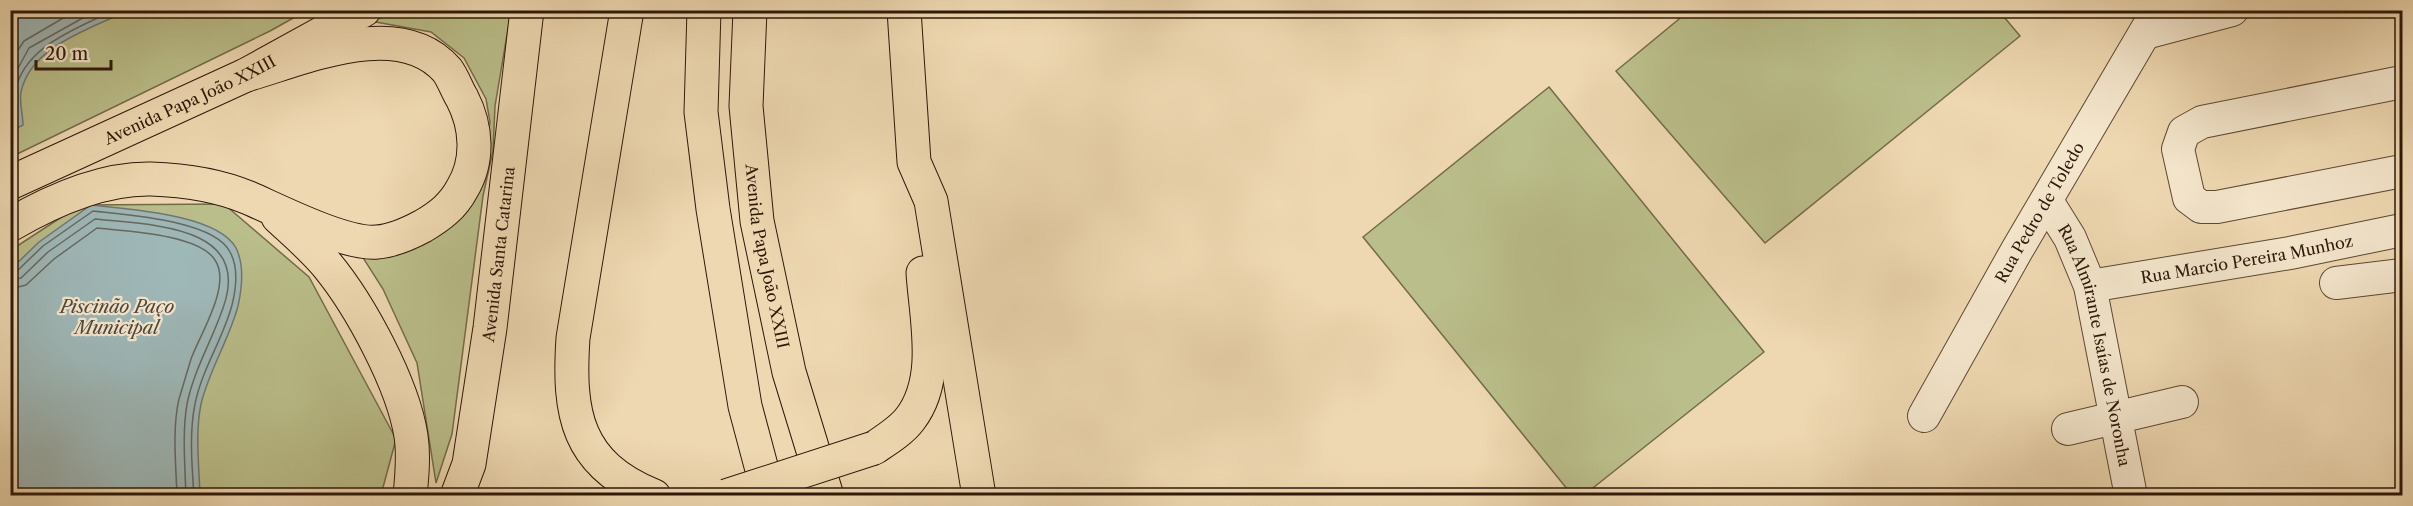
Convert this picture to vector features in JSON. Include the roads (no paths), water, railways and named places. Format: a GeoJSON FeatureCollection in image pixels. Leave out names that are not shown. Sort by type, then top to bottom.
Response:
{"type":"FeatureCollection","features":[{"type":"Feature","properties":{"kind":"main road","name":"Avenida Papa João XXIII"},"geometry":{"type":"LineString","coordinates":[[20,178],[246,75],[364,10]]}},
{"type":"Feature","properties":{"kind":"main road","name":"Avenida Santa Catarina"},"geometry":{"type":"LineString","coordinates":[[457,495],[469,464],[490,328],[527,10]]}},
{"type":"Feature","properties":{"kind":"main road"},"geometry":{"type":"LineString","coordinates":[[627,10],[573,338],[570,383],[575,415],[582,434],[596,455],[619,478],[654,495]]}},
{"type":"Feature","properties":{"kind":"main road"},"geometry":{"type":"LineString","coordinates":[[704,10],[701,112],[712,209],[745,406],[769,495]]}},
{"type":"Feature","properties":{"kind":"main road","name":"Avenida Papa João XXIII"},"geometry":{"type":"LineString","coordinates":[[750,10],[746,106],[757,221],[789,372],[827,495]]}},
{"type":"Feature","properties":{"kind":"main road"},"geometry":{"type":"LineString","coordinates":[[726,495],[874,448],[910,419],[923,395],[930,367],[904,10]]}},
{"type":"Feature","properties":{"kind":"main road"},"geometry":{"type":"LineString","coordinates":[[10,225],[39,208],[110,183],[148,179],[185,181],[212,187],[248,198],[270,209],[351,239],[377,242],[419,229],[440,216],[456,200],[470,176],[475,146],[467,108],[447,70],[420,51],[392,42],[360,43],[246,75]]}},
{"type":"Feature","properties":{"kind":"main road"},"geometry":{"type":"LineString","coordinates":[[914,162],[931,201],[979,495]]}},
{"type":"Feature","properties":{"kind":"main road"},"geometry":{"type":"LineString","coordinates":[[270,209],[327,265],[364,320],[405,408],[411,438],[410,495]]}},
{"type":"Feature","properties":{"kind":"street"},"geometry":{"type":"LineString","coordinates":[[2151,22],[2232,10]]}},
{"type":"Feature","properties":{"kind":"street","name":"Rua Pedro de Toledo"},"geometry":{"type":"LineString","coordinates":[[1924,416],[2151,22]]}},
{"type":"Feature","properties":{"kind":"street"},"geometry":{"type":"LineString","coordinates":[[2403,82],[2202,122],[2184,132],[2178,149],[2189,198],[2200,207],[2217,207],[2403,171]]}},
{"type":"Feature","properties":{"kind":"street","name":"Rua Almirante Isaías de Noronha"},"geometry":{"type":"LineString","coordinates":[[2047,201],[2070,238],[2090,286],[2132,495]]}},
{"type":"Feature","properties":{"kind":"street","name":"Rua Marcio Pereira Munhoz"},"geometry":{"type":"LineString","coordinates":[[2090,286],[2290,253],[2403,230]]}},
{"type":"Feature","properties":{"kind":"street"},"geometry":{"type":"LineString","coordinates":[[2336,283],[2403,275]]}},
{"type":"Feature","properties":{"kind":"street"},"geometry":{"type":"LineString","coordinates":[[2068,429],[2182,402]]}},
{"type":"Feature","properties":{"kind":"water"},"geometry":{"type":"Polygon","coordinates":[[[11,10],[127,11],[64,41],[37,62],[27,76],[21,92],[23,125],[11,131],[11,10]]]}},
{"type":"Feature","properties":{"kind":"water","name":"Piscinão Paço Municipal"},"geometry":{"type":"Polygon","coordinates":[[[91,205],[148,211],[191,221],[211,228],[226,237],[239,255],[242,277],[238,306],[209,379],[199,415],[200,495],[11,496],[11,269],[39,242],[91,205]]]}}]}
